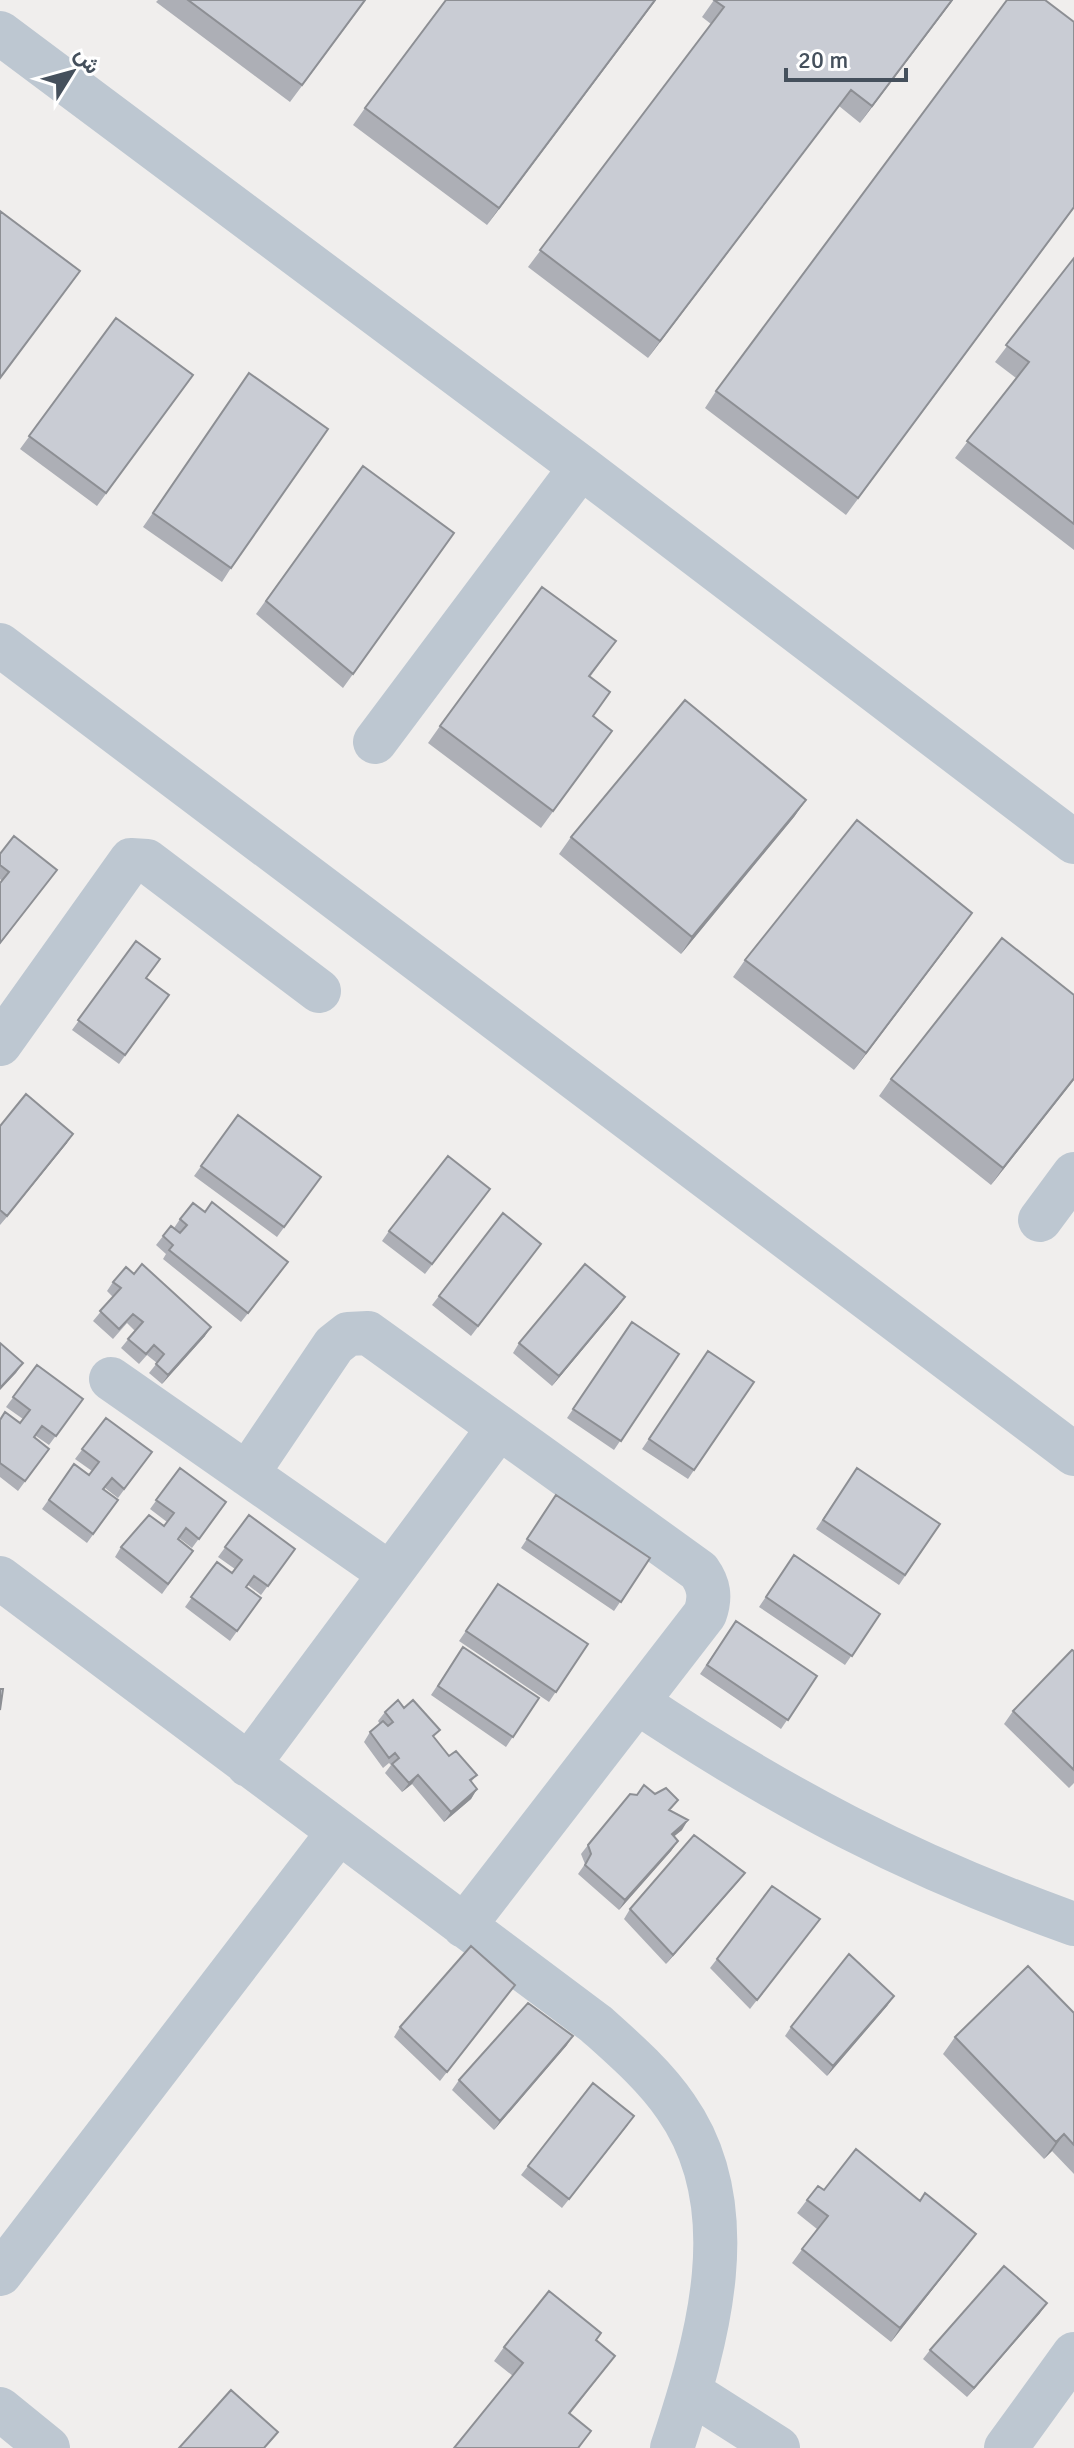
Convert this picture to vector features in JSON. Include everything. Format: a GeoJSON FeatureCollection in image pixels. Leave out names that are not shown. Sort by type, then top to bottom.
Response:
{"type":"FeatureCollection","features":[{"type":"Feature","properties":{"kind":"street"},"geometry":{"type":"LineString","coordinates":[[0,33],[581,467],[1074,842]]}},
{"type":"Feature","properties":{"kind":"street"},"geometry":{"type":"LineString","coordinates":[[375,742],[581,467]]}},
{"type":"Feature","properties":{"kind":"street"},"geometry":{"type":"LineString","coordinates":[[0,645],[1074,1454]]}},
{"type":"Feature","properties":{"kind":"street"},"geometry":{"type":"LineString","coordinates":[[0,1044],[131,860],[147,861],[319,991]]}},
{"type":"Feature","properties":{"kind":"street"},"geometry":{"type":"LineString","coordinates":[[1040,1220],[1074,1174]]}},
{"type":"Feature","properties":{"kind":"street"},"geometry":{"type":"LineString","coordinates":[[247,1474],[334,1345],[348,1334],[368,1333],[699,1571],[705,1580],[709,1591],[705,1614],[464,1926]]}},
{"type":"Feature","properties":{"kind":"street"},"geometry":{"type":"LineString","coordinates":[[111,1379],[389,1573]]}},
{"type":"Feature","properties":{"kind":"street"},"geometry":{"type":"LineString","coordinates":[[248,1765],[498,1429]]}},
{"type":"Feature","properties":{"kind":"street"},"geometry":{"type":"LineString","coordinates":[[0,1578],[596,2024],[641,2064],[678,2109],[701,2155],[713,2204],[715,2256],[710,2311],[672,2448]]}},
{"type":"Feature","properties":{"kind":"street"},"geometry":{"type":"LineString","coordinates":[[637,1702],[724,1760],[814,1812],[907,1859],[1074,1924]]}},
{"type":"Feature","properties":{"kind":"street"},"geometry":{"type":"LineString","coordinates":[[0,2274],[338,1833]]}},
{"type":"Feature","properties":{"kind":"street"},"geometry":{"type":"LineString","coordinates":[[1006,2448],[1074,2354]]}},
{"type":"Feature","properties":{"kind":"street"},"geometry":{"type":"LineString","coordinates":[[690,2392],[778,2448]]}},
{"type":"Feature","properties":{"kind":"street"},"geometry":{"type":"LineString","coordinates":[[0,2409],[48,2448]]}},
{"type":"Feature","properties":{"kind":"building"},"geometry":{"type":"Polygon","coordinates":[[[188,0],[365,0],[302,85],[188,0]]]}},
{"type":"Feature","properties":{"kind":"building"},"geometry":{"type":"Polygon","coordinates":[[[446,0],[655,0],[499,208],[365,108],[446,0]]]}},
{"type":"Feature","properties":{"kind":"building"},"geometry":{"type":"Polygon","coordinates":[[[714,0],[952,0],[872,106],[851,90],[660,341],[540,250],[724,7],[714,0]]]}},
{"type":"Feature","properties":{"kind":"building"},"geometry":{"type":"Polygon","coordinates":[[[1007,0],[1045,0],[1074,22],[1074,207],[858,498],[716,391],[1007,0]]]}},
{"type":"Feature","properties":{"kind":"building"},"geometry":{"type":"Polygon","coordinates":[[[0,211],[80,271],[0,378],[0,211]]]}},
{"type":"Feature","properties":{"kind":"building"},"geometry":{"type":"Polygon","coordinates":[[[1074,258],[1074,524],[967,441],[1029,362],[1006,345],[1074,258]]]}},
{"type":"Feature","properties":{"kind":"building"},"geometry":{"type":"Polygon","coordinates":[[[116,318],[193,375],[106,493],[29,436],[116,318]]]}},
{"type":"Feature","properties":{"kind":"building"},"geometry":{"type":"Polygon","coordinates":[[[249,373],[328,429],[231,568],[153,513],[249,373]]]}},
{"type":"Feature","properties":{"kind":"building"},"geometry":{"type":"Polygon","coordinates":[[[363,466],[454,533],[353,674],[266,601],[363,466]]]}},
{"type":"Feature","properties":{"kind":"building"},"geometry":{"type":"Polygon","coordinates":[[[542,587],[616,641],[589,676],[610,692],[593,716],[612,731],[553,811],[440,726],[542,587]]]}},
{"type":"Feature","properties":{"kind":"building"},"geometry":{"type":"Polygon","coordinates":[[[685,700],[806,800],[692,937],[571,837],[685,700]]]}},
{"type":"Feature","properties":{"kind":"building"},"geometry":{"type":"Polygon","coordinates":[[[857,820],[972,913],[866,1053],[745,960],[857,820]]]}},
{"type":"Feature","properties":{"kind":"building"},"geometry":{"type":"Polygon","coordinates":[[[14,836],[57,870],[0,943],[0,883],[9,872],[0,865],[0,854],[14,836]]]}},
{"type":"Feature","properties":{"kind":"building"},"geometry":{"type":"Polygon","coordinates":[[[1002,938],[1074,995],[1074,1078],[1003,1168],[891,1079],[1002,938]]]}},
{"type":"Feature","properties":{"kind":"building"},"geometry":{"type":"Polygon","coordinates":[[[136,941],[160,959],[146,978],[169,995],[125,1055],[78,1020],[136,941]]]}},
{"type":"Feature","properties":{"kind":"building"},"geometry":{"type":"Polygon","coordinates":[[[26,1094],[73,1134],[7,1216],[0,1210],[0,1126],[26,1094]]]}},
{"type":"Feature","properties":{"kind":"building"},"geometry":{"type":"Polygon","coordinates":[[[238,1115],[321,1177],[284,1227],[201,1166],[238,1115]]]}},
{"type":"Feature","properties":{"kind":"building"},"geometry":{"type":"Polygon","coordinates":[[[448,1156],[490,1189],[432,1264],[389,1231],[448,1156]]]}},
{"type":"Feature","properties":{"kind":"building"},"geometry":{"type":"Polygon","coordinates":[[[212,1202],[288,1262],[248,1313],[169,1250],[173,1245],[163,1236],[171,1226],[180,1233],[187,1225],[180,1219],[193,1203],[205,1212],[212,1202]]]}},
{"type":"Feature","properties":{"kind":"building"},"geometry":{"type":"Polygon","coordinates":[[[503,1213],[541,1244],[478,1326],[439,1296],[503,1213]]]}},
{"type":"Feature","properties":{"kind":"building"},"geometry":{"type":"Polygon","coordinates":[[[142,1264],[211,1327],[168,1375],[156,1364],[164,1354],[154,1345],[146,1354],[128,1339],[143,1322],[133,1314],[119,1329],[100,1311],[121,1288],[113,1282],[126,1267],[134,1274],[142,1264]]]}},
{"type":"Feature","properties":{"kind":"building"},"geometry":{"type":"Polygon","coordinates":[[[585,1264],[625,1297],[559,1376],[519,1343],[585,1264]]]}},
{"type":"Feature","properties":{"kind":"building"},"geometry":{"type":"Polygon","coordinates":[[[632,1322],[679,1354],[621,1441],[573,1409],[632,1322]]]}},
{"type":"Feature","properties":{"kind":"building"},"geometry":{"type":"Polygon","coordinates":[[[0,1343],[23,1363],[0,1388],[0,1343]]]}},
{"type":"Feature","properties":{"kind":"building"},"geometry":{"type":"Polygon","coordinates":[[[708,1351],[754,1382],[694,1470],[649,1439],[708,1351]]]}},
{"type":"Feature","properties":{"kind":"building"},"geometry":{"type":"Polygon","coordinates":[[[37,1365],[83,1399],[56,1436],[42,1426],[34,1437],[49,1449],[25,1481],[0,1463],[0,1420],[5,1412],[20,1423],[30,1410],[13,1397],[37,1365]]]}},
{"type":"Feature","properties":{"kind":"building"},"geometry":{"type":"Polygon","coordinates":[[[106,1418],[152,1452],[124,1489],[112,1478],[103,1489],[118,1500],[93,1534],[49,1500],[74,1464],[89,1475],[99,1462],[82,1449],[106,1418]]]}},
{"type":"Feature","properties":{"kind":"building"},"geometry":{"type":"Polygon","coordinates":[[[180,1468],[226,1502],[199,1539],[186,1528],[178,1539],[193,1551],[168,1584],[121,1547],[149,1515],[164,1526],[174,1513],[156,1500],[180,1468]]]}},
{"type":"Feature","properties":{"kind":"building"},"geometry":{"type":"Polygon","coordinates":[[[857,1468],[940,1524],[905,1575],[823,1520],[857,1468]]]}},
{"type":"Feature","properties":{"kind":"building"},"geometry":{"type":"Polygon","coordinates":[[[556,1495],[650,1558],[621,1602],[527,1539],[556,1495]]]}},
{"type":"Feature","properties":{"kind":"building"},"geometry":{"type":"Polygon","coordinates":[[[249,1515],[295,1549],[268,1586],[254,1576],[246,1587],[261,1598],[237,1631],[191,1597],[217,1562],[232,1573],[242,1560],[225,1547],[249,1515]]]}},
{"type":"Feature","properties":{"kind":"building"},"geometry":{"type":"Polygon","coordinates":[[[794,1555],[880,1614],[852,1656],[766,1597],[794,1555]]]}},
{"type":"Feature","properties":{"kind":"building"},"geometry":{"type":"Polygon","coordinates":[[[498,1584],[588,1644],[556,1692],[466,1631],[498,1584]]]}},
{"type":"Feature","properties":{"kind":"building"},"geometry":{"type":"Polygon","coordinates":[[[736,1621],[817,1676],[788,1720],[707,1665],[736,1621]]]}},
{"type":"Feature","properties":{"kind":"building"},"geometry":{"type":"Polygon","coordinates":[[[463,1647],[539,1698],[513,1737],[438,1686],[463,1647]]]}},
{"type":"Feature","properties":{"kind":"building"},"geometry":{"type":"Polygon","coordinates":[[[1074,1651],[1074,1770],[1013,1711],[1074,1651]]]}},
{"type":"Feature","properties":{"kind":"building"},"geometry":{"type":"Polygon","coordinates":[[[398,1700],[404,1708],[413,1700],[440,1730],[433,1736],[449,1756],[456,1751],[477,1775],[470,1780],[477,1789],[451,1812],[418,1775],[409,1783],[392,1764],[399,1758],[395,1753],[389,1758],[370,1732],[383,1721],[388,1726],[393,1722],[385,1712],[398,1700]]]}},
{"type":"Feature","properties":{"kind":"building"},"geometry":{"type":"Polygon","coordinates":[[[644,1785],[655,1794],[666,1788],[678,1800],[669,1810],[688,1820],[672,1834],[678,1841],[625,1900],[585,1865],[591,1854],[588,1845],[630,1794],[637,1795],[644,1785]]]}},
{"type":"Feature","properties":{"kind":"building"},"geometry":{"type":"Polygon","coordinates":[[[694,1835],[745,1873],[673,1955],[630,1909],[694,1835]]]}},
{"type":"Feature","properties":{"kind":"building"},"geometry":{"type":"Polygon","coordinates":[[[772,1886],[820,1919],[757,2000],[717,1959],[772,1886]]]}},
{"type":"Feature","properties":{"kind":"building"},"geometry":{"type":"Polygon","coordinates":[[[471,1946],[515,1985],[447,2072],[400,2027],[471,1946]]]}},
{"type":"Feature","properties":{"kind":"building"},"geometry":{"type":"Polygon","coordinates":[[[849,1954],[894,1996],[833,2066],[791,2027],[849,1954]]]}},
{"type":"Feature","properties":{"kind":"building"},"geometry":{"type":"Polygon","coordinates":[[[1028,1966],[1074,2013],[1074,2145],[1064,2134],[1056,2142],[955,2037],[1028,1966]]]}},
{"type":"Feature","properties":{"kind":"building"},"geometry":{"type":"Polygon","coordinates":[[[528,2003],[573,2036],[500,2121],[459,2080],[528,2003]]]}},
{"type":"Feature","properties":{"kind":"building"},"geometry":{"type":"Polygon","coordinates":[[[593,2083],[634,2116],[569,2199],[528,2166],[593,2083]]]}},
{"type":"Feature","properties":{"kind":"building"},"geometry":{"type":"Polygon","coordinates":[[[856,2149],[920,2201],[925,2193],[976,2234],[900,2328],[802,2249],[828,2216],[807,2200],[818,2186],[824,2190],[856,2149]]]}},
{"type":"Feature","properties":{"kind":"building"},"geometry":{"type":"Polygon","coordinates":[[[1004,2266],[1047,2303],[974,2388],[930,2350],[1004,2266]]]}},
{"type":"Feature","properties":{"kind":"building"},"geometry":{"type":"Polygon","coordinates":[[[549,2291],[601,2333],[596,2340],[615,2356],[569,2413],[591,2431],[578,2448],[454,2448],[523,2363],[504,2347],[549,2291]]]}},
{"type":"Feature","properties":{"kind":"building"},"geometry":{"type":"Polygon","coordinates":[[[231,2390],[278,2432],[264,2448],[179,2448],[231,2390]]]}}]}
